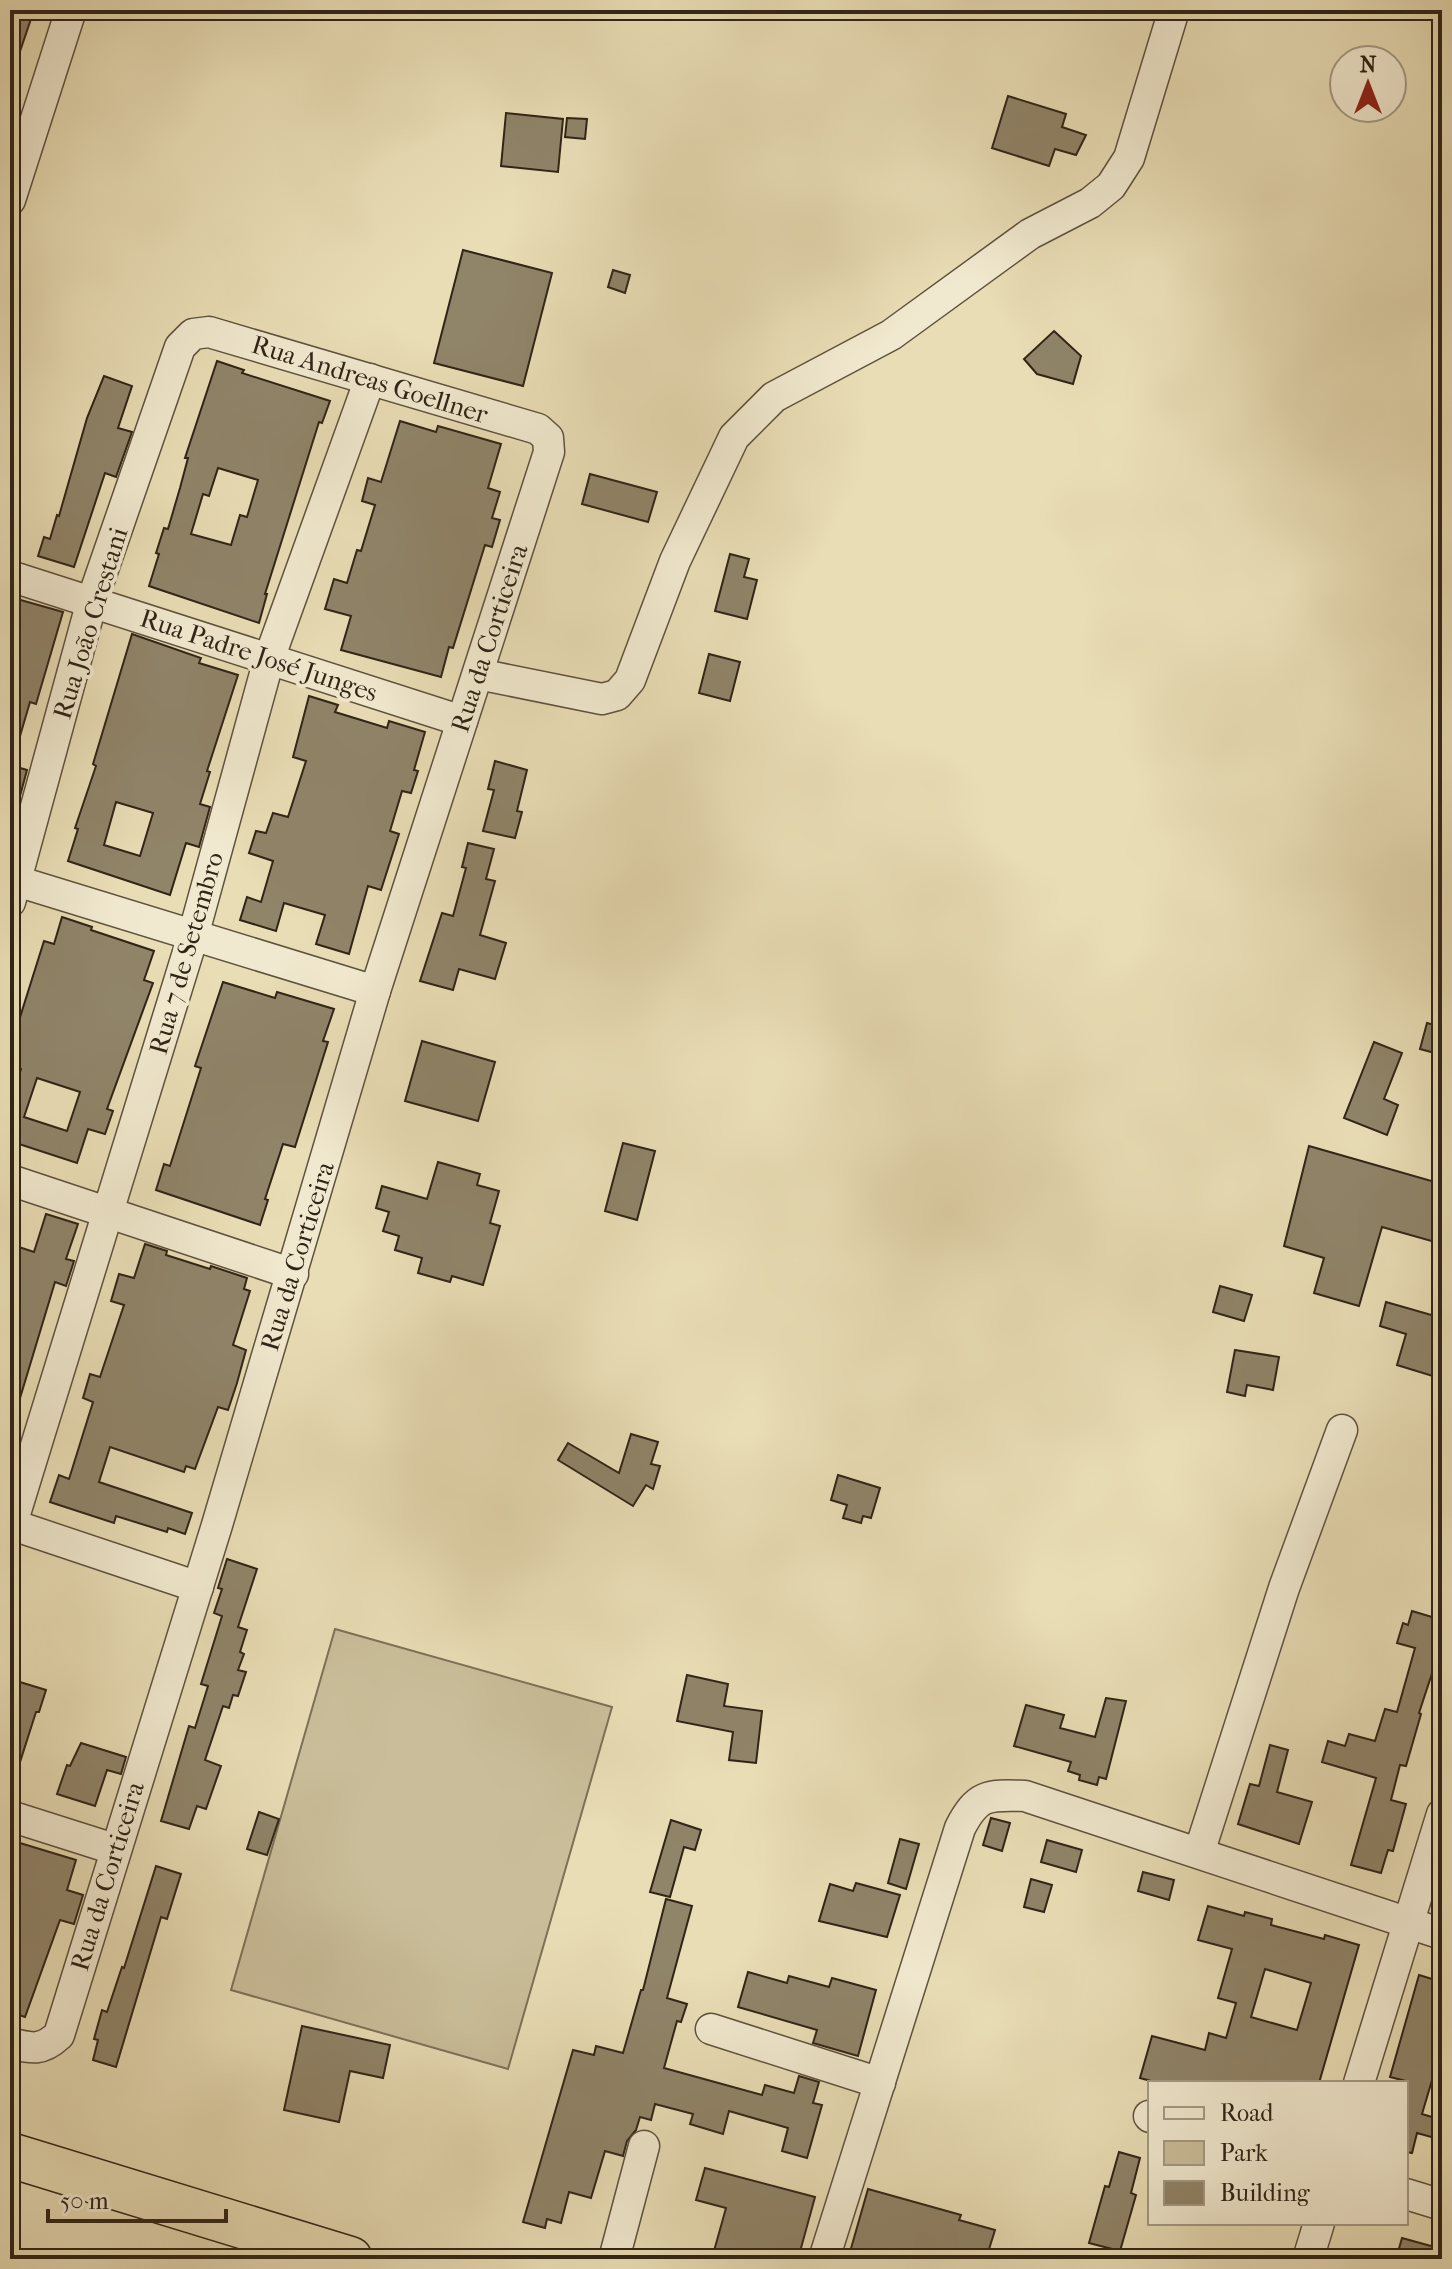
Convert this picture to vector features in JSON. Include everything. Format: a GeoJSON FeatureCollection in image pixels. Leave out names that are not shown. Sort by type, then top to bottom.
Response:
{"type":"FeatureCollection","features":[{"type":"Feature","properties":{"kind":"highway"},"geometry":{"type":"LineString","coordinates":[[10,2155],[350,2259]]}},
{"type":"Feature","properties":{"kind":"street"},"geometry":{"type":"LineString","coordinates":[[10,200],[71,10]]}},
{"type":"Feature","properties":{"kind":"street"},"geometry":{"type":"LineString","coordinates":[[478,674],[602,699],[617,695],[630,680],[675,561],[734,437],[774,397],[891,335],[1030,234],[1090,203],[1111,186],[1129,158],[1174,10]]}},
{"type":"Feature","properties":{"kind":"street","name":"Rua Andreas Goellner"},"geometry":{"type":"LineString","coordinates":[[180,347],[193,334],[209,332],[538,429],[548,438],[549,452]]}},
{"type":"Feature","properties":{"kind":"street","name":"Rua João Crestani"},"geometry":{"type":"LineString","coordinates":[[12,887],[92,601],[180,347]]}},
{"type":"Feature","properties":{"kind":"street","name":"Rua 7 de Setembro"},"geometry":{"type":"LineString","coordinates":[[11,1526],[193,936],[269,659],[370,379]]}},
{"type":"Feature","properties":{"kind":"street","name":"Rua da Corticeira"},"geometry":{"type":"LineString","coordinates":[[22,2046],[47,2046],[59,2035],[293,1274],[375,991],[549,452]]}},
{"type":"Feature","properties":{"kind":"street","name":"Rua Padre José Junges"},"geometry":{"type":"LineString","coordinates":[[10,576],[462,721]]}},
{"type":"Feature","properties":{"kind":"street"},"geometry":{"type":"LineString","coordinates":[[12,887],[193,936],[375,991]]}},
{"type":"Feature","properties":{"kind":"street"},"geometry":{"type":"LineString","coordinates":[[10,1180],[293,1274]]}},
{"type":"Feature","properties":{"kind":"street"},"geometry":{"type":"LineString","coordinates":[[1199,1853],[1284,1588],[1342,1430]]}},
{"type":"Feature","properties":{"kind":"street"},"geometry":{"type":"LineString","coordinates":[[11,1526],[198,1587]]}},
{"type":"Feature","properties":{"kind":"street"},"geometry":{"type":"LineString","coordinates":[[824,2259],[960,1828],[971,1806],[991,1795],[1025,1796],[1442,1934]]}},
{"type":"Feature","properties":{"kind":"street"},"geometry":{"type":"LineString","coordinates":[[1360,2081],[1442,1814]]}},
{"type":"Feature","properties":{"kind":"street"},"geometry":{"type":"LineString","coordinates":[[10,1816],[114,1849]]}},
{"type":"Feature","properties":{"kind":"street"},"geometry":{"type":"LineString","coordinates":[[711,2029],[880,2083]]}},
{"type":"Feature","properties":{"kind":"street"},"geometry":{"type":"LineString","coordinates":[[614,2259],[644,2146]]}},
{"type":"Feature","properties":{"kind":"street"},"geometry":{"type":"LineString","coordinates":[[1408,2195],[1442,2205]]}},
{"type":"Feature","properties":{"kind":"street"},"geometry":{"type":"LineString","coordinates":[[1308,2259],[1318,2225]]}},
{"type":"Feature","properties":{"kind":"green space"},"geometry":{"type":"Polygon","coordinates":[[[335,1629],[612,1707],[508,2069],[231,1990],[335,1629]]]}},
{"type":"Feature","properties":{"kind":"building"},"geometry":{"type":"Polygon","coordinates":[[[10,10],[34,10],[13,72],[10,71],[10,10]]]}},
{"type":"Feature","properties":{"kind":"building"},"geometry":{"type":"Polygon","coordinates":[[[1008,96],[1066,114],[1062,127],[1086,135],[1076,155],[1055,149],[1049,166],[992,148],[1008,96]]]}},
{"type":"Feature","properties":{"kind":"building"},"geometry":{"type":"Polygon","coordinates":[[[506,113],[563,119],[558,172],[501,166],[506,113]]]}},
{"type":"Feature","properties":{"kind":"building"},"geometry":{"type":"Polygon","coordinates":[[[567,118],[587,119],[585,139],[565,137],[567,118]]]}},
{"type":"Feature","properties":{"kind":"building"},"geometry":{"type":"Polygon","coordinates":[[[463,250],[552,273],[523,386],[434,363],[463,250]]]}},
{"type":"Feature","properties":{"kind":"building"},"geometry":{"type":"Polygon","coordinates":[[[613,270],[630,275],[625,293],[608,287],[613,270]]]}},
{"type":"Feature","properties":{"kind":"building"},"geometry":{"type":"Polygon","coordinates":[[[1054,331],[1081,356],[1073,384],[1037,374],[1024,359],[1054,331]]]}},
{"type":"Feature","properties":{"kind":"building"},"geometry":{"type":"Polygon","coordinates":[[[217,361],[244,370],[242,373],[330,401],[322,423],[319,422],[265,594],[259,623],[149,586],[159,554],[156,553],[164,528],[168,529],[180,488],[188,458],[185,458],[217,361]],[[218,468],[209,496],[203,494],[191,534],[231,545],[240,515],[247,517],[258,480],[218,468]]]}},
{"type":"Feature","properties":{"kind":"building"},"geometry":{"type":"Polygon","coordinates":[[[104,376],[132,386],[118,428],[132,432],[116,477],[105,473],[74,567],[38,556],[44,537],[50,539],[59,516],[87,418],[104,376]]]}},
{"type":"Feature","properties":{"kind":"building"},"geometry":{"type":"Polygon","coordinates":[[[400,421],[436,432],[438,426],[501,444],[488,488],[500,492],[492,518],[500,520],[492,547],[485,545],[441,677],[341,650],[351,616],[325,609],[334,579],[347,583],[357,550],[361,551],[375,505],[362,501],[368,478],[381,482],[400,421]]]}},
{"type":"Feature","properties":{"kind":"building"},"geometry":{"type":"Polygon","coordinates":[[[590,474],[657,492],[648,522],[582,504],[590,474]]]}},
{"type":"Feature","properties":{"kind":"building"},"geometry":{"type":"Polygon","coordinates":[[[730,554],[749,559],[744,577],[757,580],[747,619],[715,611],[730,554]]]}},
{"type":"Feature","properties":{"kind":"building"},"geometry":{"type":"Polygon","coordinates":[[[10,597],[63,612],[36,704],[30,702],[15,753],[10,752],[10,597]]]}},
{"type":"Feature","properties":{"kind":"building"},"geometry":{"type":"Polygon","coordinates":[[[132,634],[201,658],[199,663],[238,675],[207,771],[210,772],[200,804],[210,807],[199,847],[186,843],[170,895],[68,861],[78,829],[75,828],[96,766],[93,764],[132,634]],[[116,802],[104,845],[140,856],[153,813],[116,802]]]}},
{"type":"Feature","properties":{"kind":"building"},"geometry":{"type":"Polygon","coordinates":[[[709,654],[740,662],[730,701],[699,693],[709,654]]]}},
{"type":"Feature","properties":{"kind":"building"},"geometry":{"type":"Polygon","coordinates":[[[309,696],[338,705],[335,712],[387,728],[389,721],[425,732],[411,793],[402,791],[390,831],[399,834],[381,890],[368,886],[349,954],[316,944],[325,915],[284,903],[276,931],[240,920],[247,897],[261,902],[273,861],[249,853],[256,831],[266,833],[273,813],[288,817],[306,761],[293,757],[309,696]]]}},
{"type":"Feature","properties":{"kind":"building"},"geometry":{"type":"Polygon","coordinates":[[[495,761],[527,770],[517,811],[522,812],[515,838],[483,831],[494,790],[488,789],[495,761]]]}},
{"type":"Feature","properties":{"kind":"building"},"geometry":{"type":"Polygon","coordinates":[[[10,765],[27,770],[20,796],[10,793],[10,765]]]}},
{"type":"Feature","properties":{"kind":"building"},"geometry":{"type":"Polygon","coordinates":[[[468,843],[494,849],[486,879],[495,881],[480,935],[506,943],[495,979],[459,969],[453,990],[420,981],[442,913],[453,916],[466,868],[462,867],[468,843]]]}},
{"type":"Feature","properties":{"kind":"building"},"geometry":{"type":"Polygon","coordinates":[[[62,917],[154,951],[144,980],[153,983],[107,1109],[113,1111],[105,1134],[88,1129],[77,1163],[16,1143],[14,1149],[10,1148],[10,1102],[21,1069],[10,1065],[10,1049],[44,941],[54,944],[62,917]],[[37,1078],[24,1117],[67,1131],[80,1092],[37,1078]]]}},
{"type":"Feature","properties":{"kind":"building"},"geometry":{"type":"Polygon","coordinates":[[[223,982],[275,998],[277,992],[334,1009],[323,1041],[328,1042],[295,1147],[283,1144],[260,1225],[156,1190],[164,1164],[170,1166],[201,1068],[195,1066],[223,982]]]}},
{"type":"Feature","properties":{"kind":"building"},"geometry":{"type":"Polygon","coordinates":[[[1427,1023],[1442,1027],[1442,1055],[1420,1049],[1427,1023]]]}},
{"type":"Feature","properties":{"kind":"building"},"geometry":{"type":"Polygon","coordinates":[[[422,1041],[495,1062],[478,1121],[405,1101],[422,1041]]]}},
{"type":"Feature","properties":{"kind":"building"},"geometry":{"type":"Polygon","coordinates":[[[1374,1042],[1402,1053],[1384,1099],[1398,1105],[1387,1135],[1344,1118],[1374,1042]]]}},
{"type":"Feature","properties":{"kind":"building"},"geometry":{"type":"Polygon","coordinates":[[[623,1143],[655,1151],[637,1220],[605,1211],[623,1143]]]}},
{"type":"Feature","properties":{"kind":"building"},"geometry":{"type":"Polygon","coordinates":[[[1309,1146],[1442,1184],[1442,1244],[1382,1227],[1359,1306],[1314,1293],[1324,1258],[1284,1246],[1309,1146]]]}},
{"type":"Feature","properties":{"kind":"building"},"geometry":{"type":"Polygon","coordinates":[[[438,1162],[480,1174],[477,1185],[499,1191],[490,1223],[500,1226],[483,1285],[452,1276],[450,1282],[418,1273],[422,1258],[395,1250],[399,1236],[383,1231],[389,1212],[376,1208],[382,1186],[427,1199],[438,1162]]]}},
{"type":"Feature","properties":{"kind":"building"},"geometry":{"type":"Polygon","coordinates":[[[46,1214],[78,1224],[66,1259],[74,1261],[66,1286],[55,1282],[14,1418],[10,1417],[10,1275],[19,1247],[34,1252],[46,1214]]]}},
{"type":"Feature","properties":{"kind":"building"},"geometry":{"type":"Polygon","coordinates":[[[145,1244],[167,1251],[166,1255],[247,1278],[244,1289],[250,1291],[233,1345],[246,1350],[237,1383],[228,1410],[218,1407],[195,1469],[186,1466],[184,1472],[110,1447],[99,1482],[192,1513],[185,1534],[168,1528],[167,1532],[116,1516],[114,1523],[50,1502],[59,1475],[69,1479],[93,1402],[83,1398],[90,1374],[100,1377],[124,1305],[111,1301],[119,1274],[134,1278],[145,1244]]]}},
{"type":"Feature","properties":{"kind":"building"},"geometry":{"type":"Polygon","coordinates":[[[1220,1286],[1252,1295],[1244,1321],[1213,1312],[1220,1286]]]}},
{"type":"Feature","properties":{"kind":"building"},"geometry":{"type":"Polygon","coordinates":[[[1386,1302],[1442,1318],[1442,1357],[1436,1377],[1397,1365],[1406,1334],[1380,1326],[1386,1302]]]}},
{"type":"Feature","properties":{"kind":"building"},"geometry":{"type":"Polygon","coordinates":[[[1235,1350],[1279,1357],[1273,1390],[1247,1385],[1245,1396],[1227,1392],[1235,1350]]]}},
{"type":"Feature","properties":{"kind":"building"},"geometry":{"type":"Polygon","coordinates":[[[631,1434],[658,1442],[651,1464],[660,1466],[653,1489],[646,1485],[633,1506],[558,1460],[568,1443],[619,1473],[631,1434]]]}},
{"type":"Feature","properties":{"kind":"building"},"geometry":{"type":"Polygon","coordinates":[[[838,1475],[880,1488],[871,1518],[863,1516],[861,1523],[843,1518],[847,1505],[831,1500],[838,1475]]]}},
{"type":"Feature","properties":{"kind":"building"},"geometry":{"type":"Polygon","coordinates":[[[227,1559],[257,1569],[238,1627],[247,1630],[238,1670],[246,1672],[238,1696],[233,1695],[229,1708],[223,1706],[205,1760],[221,1766],[206,1809],[197,1806],[189,1829],[161,1821],[189,1726],[195,1728],[208,1686],[201,1684],[222,1616],[214,1613],[227,1559]]]}},
{"type":"Feature","properties":{"kind":"building"},"geometry":{"type":"Polygon","coordinates":[[[1412,1611],[1442,1620],[1442,1643],[1419,1713],[1406,1766],[1400,1765],[1391,1800],[1406,1804],[1393,1851],[1388,1850],[1381,1873],[1351,1865],[1376,1778],[1322,1762],[1328,1741],[1345,1746],[1349,1734],[1375,1741],[1385,1709],[1397,1712],[1415,1648],[1397,1643],[1403,1623],[1408,1625],[1412,1611]]]}},
{"type":"Feature","properties":{"kind":"building"},"geometry":{"type":"Polygon","coordinates":[[[687,1675],[728,1684],[724,1706],[762,1711],[756,1763],[729,1760],[733,1732],[677,1721],[687,1675]]]}},
{"type":"Feature","properties":{"kind":"building"},"geometry":{"type":"Polygon","coordinates":[[[10,1679],[46,1690],[14,1781],[10,1780],[10,1679]]]}},
{"type":"Feature","properties":{"kind":"building"},"geometry":{"type":"Polygon","coordinates":[[[1106,1698],[1126,1701],[1106,1779],[1099,1777],[1097,1785],[1079,1780],[1080,1775],[1068,1771],[1071,1762],[1014,1746],[1026,1705],[1064,1715],[1060,1728],[1095,1737],[1106,1698]]]}},
{"type":"Feature","properties":{"kind":"building"},"geometry":{"type":"Polygon","coordinates":[[[81,1743],[126,1757],[121,1774],[107,1770],[95,1806],[57,1794],[67,1765],[70,1766],[81,1743]]]}},
{"type":"Feature","properties":{"kind":"building"},"geometry":{"type":"Polygon","coordinates":[[[1270,1745],[1288,1750],[1277,1792],[1312,1802],[1299,1844],[1238,1824],[1250,1784],[1259,1786],[1270,1745]]]}},
{"type":"Feature","properties":{"kind":"building"},"geometry":{"type":"Polygon","coordinates":[[[259,1812],[279,1819],[267,1855],[247,1849],[259,1812]]]}},
{"type":"Feature","properties":{"kind":"building"},"geometry":{"type":"Polygon","coordinates":[[[991,1818],[1010,1823],[1002,1851],[983,1845],[991,1818]]]}},
{"type":"Feature","properties":{"kind":"building"},"geometry":{"type":"Polygon","coordinates":[[[671,1820],[701,1830],[695,1850],[684,1847],[670,1897],[650,1892],[671,1820]]]}},
{"type":"Feature","properties":{"kind":"building"},"geometry":{"type":"Polygon","coordinates":[[[900,1839],[919,1844],[906,1889],[888,1883],[900,1839]]]}},
{"type":"Feature","properties":{"kind":"building"},"geometry":{"type":"Polygon","coordinates":[[[10,1840],[76,1860],[67,1890],[83,1895],[74,1924],[60,1920],[25,2017],[10,2012],[10,1840]]]}},
{"type":"Feature","properties":{"kind":"building"},"geometry":{"type":"Polygon","coordinates":[[[1047,1840],[1082,1850],[1076,1872],[1041,1862],[1047,1840]]]}},
{"type":"Feature","properties":{"kind":"building"},"geometry":{"type":"Polygon","coordinates":[[[156,1866],[181,1874],[167,1919],[161,1917],[116,2067],[93,2060],[98,2040],[94,2039],[102,2010],[107,2012],[124,1968],[156,1866]]]}},
{"type":"Feature","properties":{"kind":"building"},"geometry":{"type":"Polygon","coordinates":[[[1143,1872],[1174,1880],[1169,1900],[1138,1891],[1143,1872]]]}},
{"type":"Feature","properties":{"kind":"building"},"geometry":{"type":"Polygon","coordinates":[[[1031,1879],[1052,1885],[1044,1912],[1024,1907],[1031,1879]]]}},
{"type":"Feature","properties":{"kind":"building"},"geometry":{"type":"Polygon","coordinates":[[[856,1883],[900,1895],[887,1937],[819,1921],[830,1884],[853,1891],[856,1883]]]}},
{"type":"Feature","properties":{"kind":"building"},"geometry":{"type":"Polygon","coordinates":[[[666,1899],[692,1906],[667,1998],[687,2004],[681,2022],[677,2021],[664,2068],[762,2095],[765,2085],[794,2093],[799,2076],[819,2082],[813,2103],[822,2105],[807,2158],[782,2151],[788,2128],[729,2111],[723,2134],[690,2124],[693,2114],[655,2104],[651,2120],[640,2117],[623,2156],[605,2151],[591,2198],[569,2192],[561,2223],[547,2219],[545,2228],[523,2222],[573,2050],[594,2055],[596,2046],[623,2053],[666,1899]]]}},
{"type":"Feature","properties":{"kind":"building"},"geometry":{"type":"Polygon","coordinates":[[[1208,1906],[1244,1916],[1245,1912],[1272,1919],[1271,1925],[1359,1945],[1320,2081],[1151,2081],[1140,2078],[1152,2036],[1205,2050],[1209,2033],[1226,2038],[1236,2003],[1218,1998],[1232,1949],[1198,1940],[1208,1906]],[[1265,1969],[1251,2017],[1297,2030],[1311,1983],[1265,1969]]]}},
{"type":"Feature","properties":{"kind":"building"},"geometry":{"type":"Polygon","coordinates":[[[748,1972],[787,1983],[789,1976],[829,1987],[832,1978],[876,1990],[858,2056],[813,2043],[817,2030],[738,2007],[748,1972]]]}},
{"type":"Feature","properties":{"kind":"building"},"geometry":{"type":"Polygon","coordinates":[[[1419,1975],[1442,1982],[1442,2009],[1432,2045],[1442,2048],[1442,2072],[1435,2070],[1422,2114],[1442,2120],[1442,2140],[1417,2133],[1412,2153],[1408,2152],[1408,2081],[1390,2077],[1419,1975]]]}},
{"type":"Feature","properties":{"kind":"building"},"geometry":{"type":"Polygon","coordinates":[[[302,2026],[390,2045],[383,2078],[350,2071],[339,2122],[284,2110],[302,2026]]]}},
{"type":"Feature","properties":{"kind":"building"},"geometry":{"type":"Polygon","coordinates":[[[1119,2152],[1140,2158],[1131,2193],[1136,2195],[1120,2251],[1089,2243],[1105,2186],[1109,2187],[1119,2152]]]}},
{"type":"Feature","properties":{"kind":"building"},"geometry":{"type":"Polygon","coordinates":[[[705,2168],[815,2197],[798,2259],[746,2259],[714,2251],[726,2208],[696,2200],[705,2168]]]}},
{"type":"Feature","properties":{"kind":"building"},"geometry":{"type":"Polygon","coordinates":[[[868,2189],[961,2215],[959,2220],[995,2230],[986,2259],[848,2259],[868,2189]]]}},
{"type":"Feature","properties":{"kind":"building"},"geometry":{"type":"Polygon","coordinates":[[[1402,2238],[1442,2249],[1442,2259],[1396,2259],[1402,2238]]]}}]}
